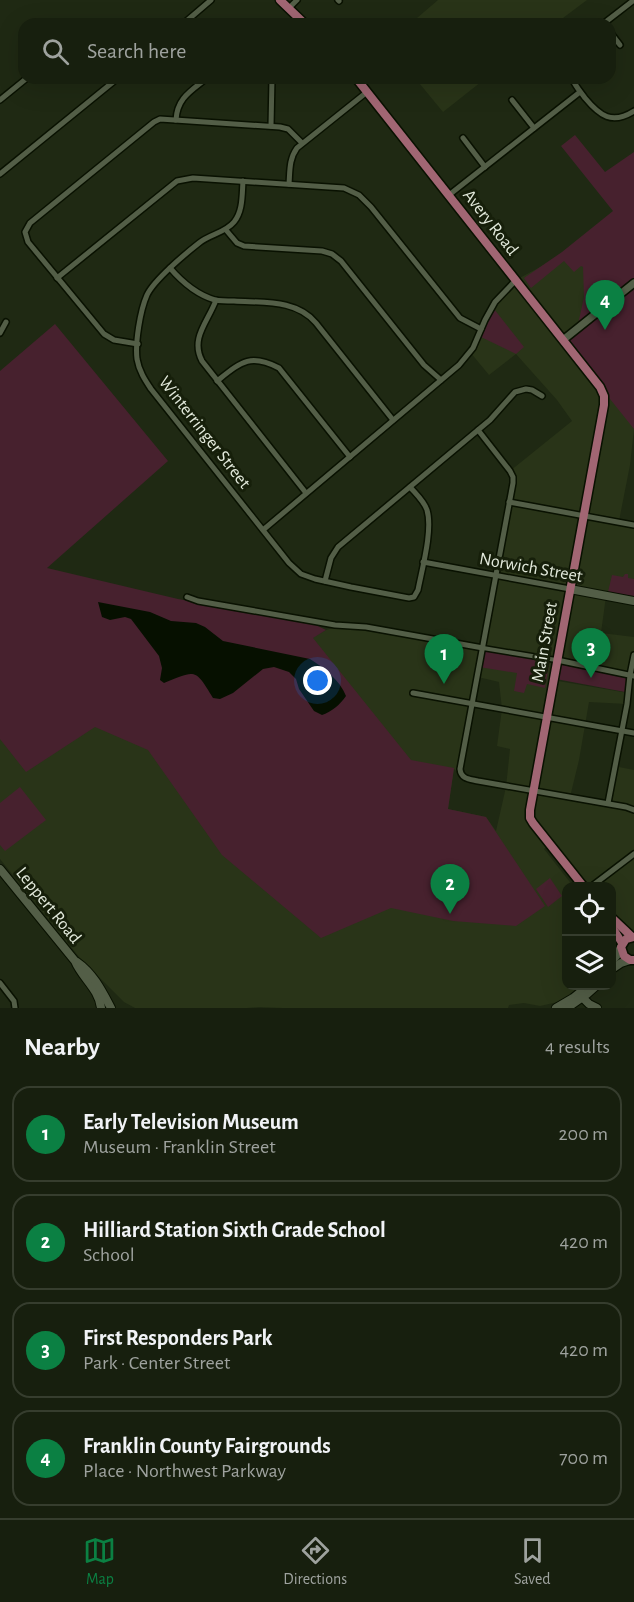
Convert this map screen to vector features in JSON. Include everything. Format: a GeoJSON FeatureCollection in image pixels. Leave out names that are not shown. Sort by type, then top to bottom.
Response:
{"type":"FeatureCollection","features":[{"type":"Feature","properties":{"kind":"main road"},"geometry":{"type":"LineString","coordinates":[[280,0],[299,18]]}},
{"type":"Feature","properties":{"kind":"main road","name":"Avery Road"},"geometry":{"type":"LineString","coordinates":[[361,84],[600,387]]}},
{"type":"Feature","properties":{"kind":"main road","name":"Main Street"},"geometry":{"type":"LineString","coordinates":[[580,882],[531,821],[530,810],[604,405],[604,396],[600,387]]}},
{"type":"Feature","properties":{"kind":"main road","name":"Norwich Street"},"geometry":{"type":"LineString","coordinates":[[570,589],[634,601]]}},
{"type":"Feature","properties":{"kind":"main road","name":"Leppert Road"},"geometry":{"type":"LineString","coordinates":[[0,869],[75,961],[95,990],[101,1008]]}},
{"type":"Feature","properties":{"kind":"main road"},"geometry":{"type":"LineString","coordinates":[[616,921],[633,936],[626,939],[616,956]]}},
{"type":"Feature","properties":{"kind":"main road"},"geometry":{"type":"LineString","coordinates":[[616,935],[624,957],[632,960]]}},
{"type":"Feature","properties":{"kind":"main road"},"geometry":{"type":"LineString","coordinates":[[616,967],[632,960]]}},
{"type":"Feature","properties":{"kind":"main road","name":"Leppert Road"},"geometry":{"type":"LineString","coordinates":[[75,961],[83,966],[95,980],[111,1008]]}},
{"type":"Feature","properties":{"kind":"main road"},"geometry":{"type":"LineString","coordinates":[[567,1008],[585,990]]}},
{"type":"Feature","properties":{"kind":"main road"},"geometry":{"type":"LineString","coordinates":[[556,1008],[590,990]]}},
{"type":"Feature","properties":{"kind":"main road"},"geometry":{"type":"LineString","coordinates":[[580,996],[597,1008]]}},
{"type":"Feature","properties":{"kind":"street"},"geometry":{"type":"LineString","coordinates":[[190,18],[211,0]]}},
{"type":"Feature","properties":{"kind":"street"},"geometry":{"type":"LineString","coordinates":[[289,8],[297,0]]}},
{"type":"Feature","properties":{"kind":"street"},"geometry":{"type":"LineString","coordinates":[[611,18],[632,1]]}},
{"type":"Feature","properties":{"kind":"street"},"geometry":{"type":"LineString","coordinates":[[616,40],[620,45]]}},
{"type":"Feature","properties":{"kind":"street"},"geometry":{"type":"LineString","coordinates":[[0,100],[20,84]]}},
{"type":"Feature","properties":{"kind":"street"},"geometry":{"type":"LineString","coordinates":[[0,174],[111,84]]}},
{"type":"Feature","properties":{"kind":"street"},"geometry":{"type":"LineString","coordinates":[[176,120],[179,103],[200,84]]}},
{"type":"Feature","properties":{"kind":"street"},"geometry":{"type":"LineString","coordinates":[[271,126],[272,84]]}},
{"type":"Feature","properties":{"kind":"street"},"geometry":{"type":"LineString","coordinates":[[575,84],[596,111],[612,118],[621,118],[634,111]]}},
{"type":"Feature","properties":{"kind":"street"},"geometry":{"type":"LineString","coordinates":[[289,184],[292,154],[367,92]]}},
{"type":"Feature","properties":{"kind":"street"},"geometry":{"type":"LineString","coordinates":[[449,195],[580,92]]}},
{"type":"Feature","properties":{"kind":"street"},"geometry":{"type":"LineString","coordinates":[[512,99],[534,128]]}},
{"type":"Feature","properties":{"kind":"street"},"geometry":{"type":"LineString","coordinates":[[138,344],[114,340],[104,334],[28,242],[25,232],[30,223],[160,119],[271,126],[288,129],[302,144]]}},
{"type":"Feature","properties":{"kind":"street"},"geometry":{"type":"LineString","coordinates":[[463,138],[485,167]]}},
{"type":"Feature","properties":{"kind":"street"},"geometry":{"type":"LineString","coordinates":[[57,278],[177,181],[193,178],[344,188],[359,195],[371,207],[460,318],[481,328]]}},
{"type":"Feature","properties":{"kind":"street"},"geometry":{"type":"LineString","coordinates":[[243,182],[241,206],[237,218],[226,230],[237,243],[243,246],[322,251],[332,254],[341,261],[424,365],[441,380]]}},
{"type":"Feature","properties":{"kind":"street","name":"Winterringer Street"},"geometry":{"type":"LineString","coordinates":[[226,230],[215,233],[200,242],[170,268],[147,295],[141,313],[137,359],[142,374],[151,389],[262,530],[301,574],[409,598],[414,597],[418,590],[423,562]]}},
{"type":"Feature","properties":{"kind":"street"},"geometry":{"type":"LineString","coordinates":[[170,268],[197,292],[216,300],[280,304],[297,308],[312,318],[393,420]]}},
{"type":"Feature","properties":{"kind":"street"},"geometry":{"type":"LineString","coordinates":[[262,530],[459,365],[473,348],[495,302],[516,280]]}},
{"type":"Feature","properties":{"kind":"street"},"geometry":{"type":"LineString","coordinates":[[563,340],[634,283]]}},
{"type":"Feature","properties":{"kind":"street"},"geometry":{"type":"LineString","coordinates":[[216,300],[197,342],[198,354],[306,493]]}},
{"type":"Feature","properties":{"kind":"street"},"geometry":{"type":"LineString","coordinates":[[0,333],[6,322]]}},
{"type":"Feature","properties":{"kind":"street"},"geometry":{"type":"LineString","coordinates":[[217,381],[237,365],[252,360],[267,362],[279,368],[350,457]]}},
{"type":"Feature","properties":{"kind":"street"},"geometry":{"type":"LineString","coordinates":[[325,581],[334,552],[490,420],[515,392],[532,390],[542,396]]}},
{"type":"Feature","properties":{"kind":"street"},"geometry":{"type":"LineString","coordinates":[[478,430],[512,475],[513,483],[460,774],[465,778],[608,803],[634,810]]}},
{"type":"Feature","properties":{"kind":"street"},"geometry":{"type":"LineString","coordinates":[[410,487],[427,509],[429,522],[423,562]]}},
{"type":"Feature","properties":{"kind":"street"},"geometry":{"type":"LineString","coordinates":[[509,502],[634,525]]}},
{"type":"Feature","properties":{"kind":"street","name":"Norwich Street"},"geometry":{"type":"LineString","coordinates":[[423,562],[570,589]]}},
{"type":"Feature","properties":{"kind":"street"},"geometry":{"type":"LineString","coordinates":[[187,597],[334,626],[366,627],[632,675]]}},
{"type":"Feature","properties":{"kind":"street"},"geometry":{"type":"LineString","coordinates":[[608,803],[634,655]]}},
{"type":"Feature","properties":{"kind":"street"},"geometry":{"type":"LineString","coordinates":[[413,693],[634,733]]}},
{"type":"Feature","properties":{"kind":"street"},"geometry":{"type":"LineString","coordinates":[[597,882],[634,854]]}},
{"type":"Feature","properties":{"kind":"street"},"geometry":{"type":"LineString","coordinates":[[0,983],[14,1001],[15,1008]]}},
{"type":"Feature","properties":{"kind":"shaded area"},"geometry":{"type":"Polygon","coordinates":[[[438,0],[587,0],[563,18],[417,18],[438,0]]]}},
{"type":"Feature","properties":{"kind":"shaded area"},"geometry":{"type":"Polygon","coordinates":[[[420,84],[478,84],[443,112],[420,84]]]}},
{"type":"Feature","properties":{"kind":"shaded area"},"geometry":{"type":"Polygon","coordinates":[[[575,135],[605,172],[634,152],[634,429],[563,340],[577,329],[584,297],[583,267],[581,266],[574,272],[564,261],[531,288],[524,278],[562,252],[613,211],[561,146],[575,135]]]}},
{"type":"Feature","properties":{"kind":"shaded area"},"geometry":{"type":"Polygon","coordinates":[[[568,252],[583,267],[634,429],[630,465],[619,521],[634,525],[634,601],[606,596],[601,633],[634,637],[634,676],[557,660],[554,677],[558,681],[628,693],[627,704],[589,702],[570,797],[608,803],[614,766],[634,770],[634,932],[616,918],[616,882],[585,882],[552,842],[544,849],[570,882],[562,882],[562,990],[577,990],[558,1002],[540,1006],[524,1003],[509,1005],[508,1008],[135,1008],[124,1002],[80,958],[0,859],[0,579],[312,638],[326,630],[340,626],[359,626],[483,648],[513,483],[510,471],[572,421],[557,400],[516,354],[489,375],[470,352],[495,302],[516,280],[568,252]],[[478,677],[460,774],[454,769],[448,809],[486,817],[496,831],[506,787],[510,749],[497,746],[502,709],[499,682],[478,677]]]}},
{"type":"Feature","properties":{"kind":"shaded area"},"geometry":{"type":"Polygon","coordinates":[[[494,309],[524,347],[516,354],[481,337],[494,309]]]}},
{"type":"Feature","properties":{"kind":"shaded area"},"geometry":{"type":"Polygon","coordinates":[[[55,324],[168,461],[47,568],[178,599],[314,624],[326,630],[313,638],[411,760],[454,768],[448,809],[486,817],[545,906],[516,926],[453,921],[391,908],[321,938],[222,855],[148,750],[95,727],[26,772],[0,739],[0,371],[55,324]]]}},
{"type":"Feature","properties":{"kind":"shaded area"},"geometry":{"type":"Polygon","coordinates":[[[628,574],[628,578],[634,579],[634,598],[608,592],[612,575],[623,577],[628,574]]]}},
{"type":"Feature","properties":{"kind":"shaded area"},"geometry":{"type":"Polygon","coordinates":[[[98,602],[150,612],[171,621],[196,623],[223,641],[310,659],[336,680],[346,696],[335,708],[322,715],[314,711],[299,689],[296,679],[289,672],[274,667],[263,669],[233,693],[220,699],[213,698],[202,681],[194,674],[164,683],[160,680],[162,668],[159,656],[131,619],[125,617],[110,620],[102,617],[98,602]]]}},
{"type":"Feature","properties":{"kind":"shaded area"},"geometry":{"type":"Polygon","coordinates":[[[483,648],[550,659],[545,688],[527,684],[524,693],[514,691],[517,673],[479,667],[483,648]]]}},
{"type":"Feature","properties":{"kind":"shaded area"},"geometry":{"type":"Polygon","coordinates":[[[562,664],[627,676],[625,692],[556,679],[562,664]]]}},
{"type":"Feature","properties":{"kind":"shaded area"},"geometry":{"type":"Polygon","coordinates":[[[20,787],[46,820],[5,851],[0,845],[0,803],[20,787]]]}},
{"type":"Feature","properties":{"kind":"shaded area"},"geometry":{"type":"Polygon","coordinates":[[[550,878],[562,896],[548,907],[536,889],[550,878]]]}},
{"type":"Feature","properties":{"kind":"place","name":"Franklin County Fairgrounds"},"geometry":{"type":"Point","coordinates":[605,330]}},
{"type":"Feature","properties":{"kind":"place","name":"First Responders Park"},"geometry":{"type":"Point","coordinates":[591,678]}},
{"type":"Feature","properties":{"kind":"place","name":"Early Television Museum"},"geometry":{"type":"Point","coordinates":[444,684]}},
{"type":"Feature","properties":{"kind":"place","name":"Hilliard Station Sixth Grade School"},"geometry":{"type":"Point","coordinates":[450,914]}}]}
